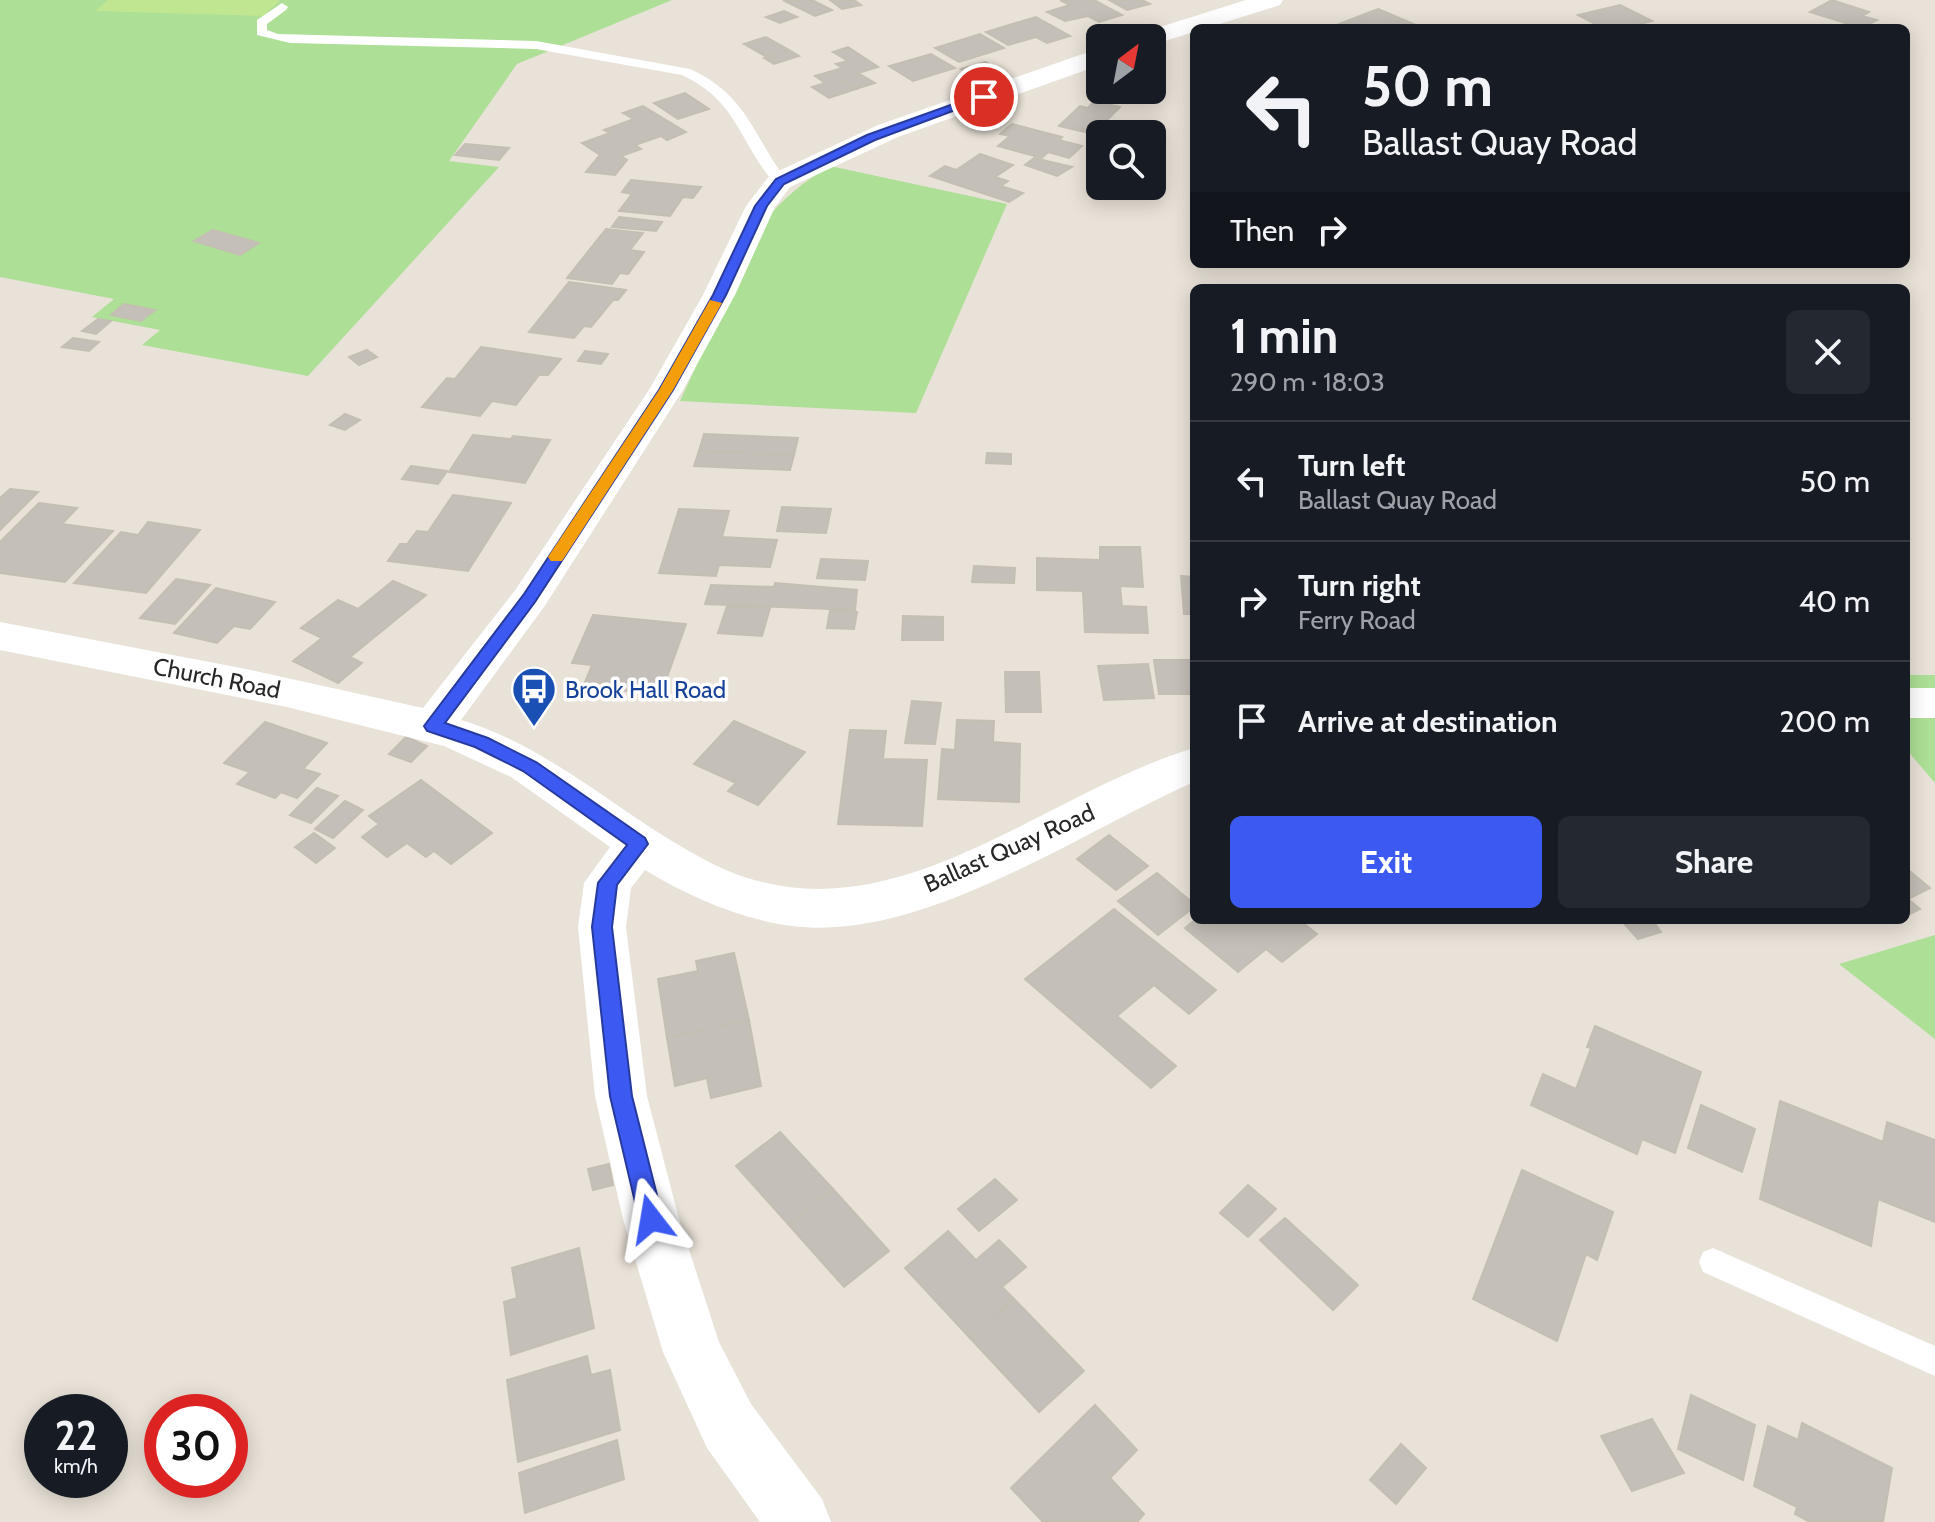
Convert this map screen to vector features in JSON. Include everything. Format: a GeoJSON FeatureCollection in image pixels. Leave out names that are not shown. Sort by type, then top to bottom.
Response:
{"type":"FeatureCollection","features":[{"type":"Feature","properties":{"kind":"street"},"geometry":{"type":"LineString","coordinates":[[1195,24],[1271,0]]}},
{"type":"Feature","properties":{"kind":"street"},"geometry":{"type":"LineString","coordinates":[[1166,33],[1190,25]]}},
{"type":"Feature","properties":{"kind":"street"},"geometry":{"type":"LineString","coordinates":[[433,726],[530,598],[666,390],[719,295],[761,206],[780,181],[888,131],[1086,61]]}},
{"type":"Feature","properties":{"kind":"street","name":"Church Road"},"geometry":{"type":"LineString","coordinates":[[0,636],[233,679],[433,726]]}},
{"type":"Feature","properties":{"kind":"street"},"geometry":{"type":"LineString","coordinates":[[1910,703],[1935,703]]}},
{"type":"Feature","properties":{"kind":"street","name":"Ballast Quay Road"},"geometry":{"type":"LineString","coordinates":[[433,726],[482,743],[529,767],[681,870],[728,894],[781,907],[834,909],[890,899],[956,876],[1190,766]]}},
{"type":"Feature","properties":{"kind":"street"},"geometry":{"type":"LineString","coordinates":[[639,844],[608,883],[602,927],[607,991],[625,1112],[651,1219],[693,1352],[729,1426],[799,1522]]}},
{"type":"Feature","properties":{"kind":"lane"},"geometry":{"type":"LineString","coordinates":[[282,7],[261,23],[261,32],[290,39],[536,45],[644,63],[699,77],[725,94],[738,110],[761,162],[780,181]]}},
{"type":"Feature","properties":{"kind":"lane"},"geometry":{"type":"LineString","coordinates":[[1713,1262],[1935,1361]]}},
{"type":"Feature","properties":{"kind":"green space"},"geometry":{"type":"Polygon","coordinates":[[[0,0],[672,0],[517,64],[449,161],[499,167],[308,376],[142,345],[160,330],[92,317],[114,299],[0,277],[0,0]]]}},
{"type":"Feature","properties":{"kind":"green space"},"geometry":{"type":"Polygon","coordinates":[[[108,0],[280,0],[264,16],[95,11],[108,0]]]}},
{"type":"Feature","properties":{"kind":"green space"},"geometry":{"type":"Polygon","coordinates":[[[830,166],[1007,204],[916,413],[680,401],[762,224],[793,192],[830,166]]]}},
{"type":"Feature","properties":{"kind":"green space"},"geometry":{"type":"Polygon","coordinates":[[[1910,675],[1935,675],[1935,783],[1910,754],[1910,675]]]}},
{"type":"Feature","properties":{"kind":"green space"},"geometry":{"type":"Polygon","coordinates":[[[1935,935],[1935,1039],[1839,964],[1935,935]]]}},
{"type":"Feature","properties":{"kind":"building"},"geometry":{"type":"Polygon","coordinates":[[[783,0],[812,0],[832,10],[815,16],[783,0]]]}},
{"type":"Feature","properties":{"kind":"building"},"geometry":{"type":"Polygon","coordinates":[[[830,0],[854,0],[861,5],[842,9],[830,0]]]}},
{"type":"Feature","properties":{"kind":"building"},"geometry":{"type":"Polygon","coordinates":[[[1060,0],[1094,0],[1122,15],[1099,22],[1088,16],[1065,21],[1047,12],[1070,5],[1060,0]]]}},
{"type":"Feature","properties":{"kind":"building"},"geometry":{"type":"Polygon","coordinates":[[[1109,0],[1142,0],[1150,4],[1127,10],[1109,0]]]}},
{"type":"Feature","properties":{"kind":"building"},"geometry":{"type":"Polygon","coordinates":[[[1832,0],[1869,12],[1862,16],[1877,20],[1869,24],[1848,24],[1810,12],[1832,0]]]}},
{"type":"Feature","properties":{"kind":"building"},"geometry":{"type":"Polygon","coordinates":[[[1620,5],[1652,21],[1595,24],[1578,15],[1620,5]]]}},
{"type":"Feature","properties":{"kind":"building"},"geometry":{"type":"Polygon","coordinates":[[[1378,9],[1413,24],[1339,24],[1378,9]]]}},
{"type":"Feature","properties":{"kind":"building"},"geometry":{"type":"Polygon","coordinates":[[[784,11],[797,17],[780,23],[766,17],[784,11]]]}},
{"type":"Feature","properties":{"kind":"building"},"geometry":{"type":"Polygon","coordinates":[[[1036,17],[1070,36],[1047,43],[1036,37],[1008,45],[986,32],[1036,17]]]}},
{"type":"Feature","properties":{"kind":"building"},"geometry":{"type":"Polygon","coordinates":[[[980,34],[1004,48],[959,62],[935,48],[980,34]]]}},
{"type":"Feature","properties":{"kind":"building"},"geometry":{"type":"Polygon","coordinates":[[[766,37],[789,50],[767,57],[744,44],[766,37]]]}},
{"type":"Feature","properties":{"kind":"building"},"geometry":{"type":"Polygon","coordinates":[[[848,47],[878,67],[858,73],[875,83],[856,89],[829,72],[842,68],[836,64],[848,61],[833,52],[848,47]]]}},
{"type":"Feature","properties":{"kind":"building"},"geometry":{"type":"Polygon","coordinates":[[[789,50],[799,56],[774,64],[764,58],[789,50]]]}},
{"type":"Feature","properties":{"kind":"building"},"geometry":{"type":"Polygon","coordinates":[[[931,54],[955,68],[913,81],[889,66],[931,54]]]}},
{"type":"Feature","properties":{"kind":"building"},"geometry":{"type":"Polygon","coordinates":[[[985,62],[1002,71],[979,79],[961,69],[985,62]]]}},
{"type":"Feature","properties":{"kind":"building"},"geometry":{"type":"Polygon","coordinates":[[[829,72],[856,89],[829,98],[812,87],[825,83],[815,76],[829,72]]]}},
{"type":"Feature","properties":{"kind":"building"},"geometry":{"type":"Polygon","coordinates":[[[685,93],[709,109],[678,119],[654,103],[685,93]]]}},
{"type":"Feature","properties":{"kind":"building"},"geometry":{"type":"Polygon","coordinates":[[[1091,104],[1120,107],[1107,120],[1086,120],[1086,132],[1059,126],[1080,106],[1088,108],[1091,104]]]}},
{"type":"Feature","properties":{"kind":"building"},"geometry":{"type":"Polygon","coordinates":[[[643,106],[686,132],[667,140],[661,136],[635,145],[641,149],[621,156],[627,160],[615,175],[586,172],[600,155],[582,143],[610,133],[604,130],[634,119],[623,113],[643,106]]]}},
{"type":"Feature","properties":{"kind":"building"},"geometry":{"type":"Polygon","coordinates":[[[1012,124],[1062,137],[1059,140],[1082,146],[1069,158],[1048,152],[1042,158],[998,146],[1010,136],[1000,134],[1012,124]]]}},
{"type":"Feature","properties":{"kind":"building"},"geometry":{"type":"Polygon","coordinates":[[[465,144],[509,148],[499,160],[455,155],[465,144]]]}},
{"type":"Feature","properties":{"kind":"building"},"geometry":{"type":"Polygon","coordinates":[[[980,154],[1013,165],[995,177],[1008,181],[1001,186],[1023,193],[1009,202],[930,176],[945,166],[956,170],[980,154]]]}},
{"type":"Feature","properties":{"kind":"building"},"geometry":{"type":"Polygon","coordinates":[[[1034,158],[1072,167],[1057,176],[1025,165],[1034,158]]]}},
{"type":"Feature","properties":{"kind":"building"},"geometry":{"type":"Polygon","coordinates":[[[631,180],[701,187],[693,198],[683,197],[670,216],[619,211],[632,194],[622,192],[631,180]]]}},
{"type":"Feature","properties":{"kind":"building"},"geometry":{"type":"Polygon","coordinates":[[[619,217],[662,222],[656,231],[612,227],[619,217]]]}},
{"type":"Feature","properties":{"kind":"building"},"geometry":{"type":"Polygon","coordinates":[[[606,229],[643,233],[630,250],[644,252],[628,274],[620,273],[612,284],[567,278],[606,229]]]}},
{"type":"Feature","properties":{"kind":"building"},"geometry":{"type":"Polygon","coordinates":[[[213,230],[259,243],[240,255],[194,241],[213,230]]]}},
{"type":"Feature","properties":{"kind":"building"},"geometry":{"type":"Polygon","coordinates":[[[569,282],[626,290],[618,300],[613,300],[591,327],[584,326],[574,338],[529,332],[569,282]]]}},
{"type":"Feature","properties":{"kind":"building"},"geometry":{"type":"Polygon","coordinates":[[[124,304],[155,310],[141,321],[111,315],[124,304]]]}},
{"type":"Feature","properties":{"kind":"building"},"geometry":{"type":"Polygon","coordinates":[[[98,319],[111,321],[96,334],[82,331],[98,319]]]}},
{"type":"Feature","properties":{"kind":"building"},"geometry":{"type":"Polygon","coordinates":[[[73,338],[99,342],[89,351],[62,347],[73,338]]]}},
{"type":"Feature","properties":{"kind":"building"},"geometry":{"type":"Polygon","coordinates":[[[481,347],[561,359],[548,375],[539,375],[516,405],[492,401],[480,416],[422,407],[447,378],[455,379],[481,347]]]}},
{"type":"Feature","properties":{"kind":"building"},"geometry":{"type":"Polygon","coordinates":[[[367,350],[377,357],[359,365],[349,357],[367,350]]]}},
{"type":"Feature","properties":{"kind":"building"},"geometry":{"type":"Polygon","coordinates":[[[585,351],[608,354],[601,364],[578,361],[585,351]]]}},
{"type":"Feature","properties":{"kind":"building"},"geometry":{"type":"Polygon","coordinates":[[[345,414],[360,420],[345,430],[330,425],[345,414]]]}},
{"type":"Feature","properties":{"kind":"building"},"geometry":{"type":"Polygon","coordinates":[[[704,434],[798,438],[794,455],[699,451],[704,434]]]}},
{"type":"Feature","properties":{"kind":"building"},"geometry":{"type":"Polygon","coordinates":[[[473,435],[550,440],[525,483],[449,472],[473,435]]]}},
{"type":"Feature","properties":{"kind":"building"},"geometry":{"type":"Polygon","coordinates":[[[699,451],[794,455],[790,470],[694,466],[699,451]]]}},
{"type":"Feature","properties":{"kind":"building"},"geometry":{"type":"Polygon","coordinates":[[[987,453],[1011,454],[1011,464],[986,463],[987,453]]]}},
{"type":"Feature","properties":{"kind":"building"},"geometry":{"type":"Polygon","coordinates":[[[411,466],[447,471],[438,484],[402,479],[411,466]]]}},
{"type":"Feature","properties":{"kind":"building"},"geometry":{"type":"Polygon","coordinates":[[[10,489],[38,492],[0,530],[0,498],[10,489]]]}},
{"type":"Feature","properties":{"kind":"building"},"geometry":{"type":"Polygon","coordinates":[[[453,495],[511,503],[468,571],[388,561],[400,544],[407,544],[417,531],[428,532],[453,495]]]}},
{"type":"Feature","properties":{"kind":"building"},"geometry":{"type":"Polygon","coordinates":[[[39,503],[77,508],[62,524],[113,531],[65,582],[0,573],[0,542],[39,503]]]}},
{"type":"Feature","properties":{"kind":"building"},"geometry":{"type":"Polygon","coordinates":[[[782,507],[831,509],[826,533],[777,531],[782,507]]]}},
{"type":"Feature","properties":{"kind":"building"},"geometry":{"type":"Polygon","coordinates":[[[679,509],[729,511],[722,537],[777,540],[770,567],[719,565],[716,576],[659,573],[679,509]]]}},
{"type":"Feature","properties":{"kind":"building"},"geometry":{"type":"Polygon","coordinates":[[[148,522],[200,530],[146,593],[74,583],[121,532],[138,535],[148,522]]]}},
{"type":"Feature","properties":{"kind":"building"},"geometry":{"type":"Polygon","coordinates":[[[1100,547],[1140,547],[1143,587],[1120,586],[1122,606],[1146,607],[1148,633],[1085,632],[1083,591],[1037,590],[1037,558],[1100,560],[1100,547]]]}},
{"type":"Feature","properties":{"kind":"building"},"geometry":{"type":"Polygon","coordinates":[[[821,559],[868,561],[865,580],[817,578],[821,559]]]}},
{"type":"Feature","properties":{"kind":"building"},"geometry":{"type":"Polygon","coordinates":[[[974,566],[1015,568],[1014,583],[972,582],[974,566]]]}},
{"type":"Feature","properties":{"kind":"building"},"geometry":{"type":"Polygon","coordinates":[[[1181,576],[1190,577],[1190,614],[1184,614],[1181,576]]]}},
{"type":"Feature","properties":{"kind":"building"},"geometry":{"type":"Polygon","coordinates":[[[176,579],[210,585],[175,624],[140,618],[176,579]]]}},
{"type":"Feature","properties":{"kind":"building"},"geometry":{"type":"Polygon","coordinates":[[[393,581],[426,595],[350,657],[362,663],[338,683],[293,661],[322,638],[301,628],[338,600],[358,609],[393,581]]]}},
{"type":"Feature","properties":{"kind":"building"},"geometry":{"type":"Polygon","coordinates":[[[775,583],[857,590],[855,610],[705,604],[711,585],[774,587],[775,583]]]}},
{"type":"Feature","properties":{"kind":"building"},"geometry":{"type":"Polygon","coordinates":[[[216,588],[275,602],[250,629],[234,626],[217,643],[174,633],[216,588]]]}},
{"type":"Feature","properties":{"kind":"building"},"geometry":{"type":"Polygon","coordinates":[[[727,606],[770,608],[762,636],[718,633],[727,606]]]}},
{"type":"Feature","properties":{"kind":"building"},"geometry":{"type":"Polygon","coordinates":[[[830,610],[857,612],[854,629],[827,628],[830,610]]]}},
{"type":"Feature","properties":{"kind":"building"},"geometry":{"type":"Polygon","coordinates":[[[593,615],[686,624],[661,694],[583,687],[592,665],[572,663],[593,615]]]}},
{"type":"Feature","properties":{"kind":"building"},"geometry":{"type":"Polygon","coordinates":[[[903,616],[943,617],[943,640],[902,640],[903,616]]]}},
{"type":"Feature","properties":{"kind":"building"},"geometry":{"type":"Polygon","coordinates":[[[1154,660],[1190,660],[1190,694],[1159,694],[1154,660]]]}},
{"type":"Feature","properties":{"kind":"building"},"geometry":{"type":"Polygon","coordinates":[[[1148,664],[1154,698],[1104,700],[1098,666],[1148,664]]]}},
{"type":"Feature","properties":{"kind":"building"},"geometry":{"type":"Polygon","coordinates":[[[1005,672],[1039,672],[1041,712],[1006,712],[1005,672]]]}},
{"type":"Feature","properties":{"kind":"building"},"geometry":{"type":"Polygon","coordinates":[[[912,701],[941,703],[935,744],[905,743],[912,701]]]}},
{"type":"Feature","properties":{"kind":"building"},"geometry":{"type":"Polygon","coordinates":[[[957,720],[994,721],[993,742],[1020,744],[1019,802],[938,799],[942,749],[955,750],[957,720]]]}},
{"type":"Feature","properties":{"kind":"building"},"geometry":{"type":"Polygon","coordinates":[[[734,721],[805,752],[758,805],[728,791],[736,783],[694,764],[734,721]]]}},
{"type":"Feature","properties":{"kind":"building"},"geometry":{"type":"Polygon","coordinates":[[[265,722],[327,743],[303,769],[320,774],[297,798],[281,792],[275,798],[237,784],[250,772],[224,763],[265,722]]]}},
{"type":"Feature","properties":{"kind":"building"},"geometry":{"type":"Polygon","coordinates":[[[850,730],[886,731],[883,759],[927,760],[922,826],[838,824],[850,730]]]}},
{"type":"Feature","properties":{"kind":"building"},"geometry":{"type":"Polygon","coordinates":[[[406,737],[427,746],[411,762],[389,754],[406,737]]]}},
{"type":"Feature","properties":{"kind":"building"},"geometry":{"type":"Polygon","coordinates":[[[421,780],[492,833],[451,864],[434,851],[426,857],[407,843],[387,857],[362,837],[379,824],[369,816],[421,780]]]}},
{"type":"Feature","properties":{"kind":"building"},"geometry":{"type":"Polygon","coordinates":[[[317,788],[338,796],[311,823],[290,815],[317,788]]]}},
{"type":"Feature","properties":{"kind":"building"},"geometry":{"type":"Polygon","coordinates":[[[345,801],[363,810],[333,838],[315,829],[345,801]]]}},
{"type":"Feature","properties":{"kind":"building"},"geometry":{"type":"Polygon","coordinates":[[[314,833],[335,848],[316,863],[295,847],[314,833]]]}},
{"type":"Feature","properties":{"kind":"building"},"geometry":{"type":"Polygon","coordinates":[[[1109,835],[1148,866],[1116,890],[1077,859],[1109,835]]]}},
{"type":"Feature","properties":{"kind":"building"},"geometry":{"type":"Polygon","coordinates":[[[1910,871],[1930,888],[1910,898],[1910,871]]]}},
{"type":"Feature","properties":{"kind":"building"},"geometry":{"type":"Polygon","coordinates":[[[1157,873],[1190,901],[1190,910],[1158,935],[1118,901],[1157,873]]]}},
{"type":"Feature","properties":{"kind":"building"},"geometry":{"type":"Polygon","coordinates":[[[1910,901],[1920,909],[1910,914],[1910,901]]]}},
{"type":"Feature","properties":{"kind":"building"},"geometry":{"type":"Polygon","coordinates":[[[1114,909],[1216,990],[1189,1014],[1154,985],[1117,1016],[1176,1066],[1151,1088],[1025,979],[1114,909]]]}},
{"type":"Feature","properties":{"kind":"building"},"geometry":{"type":"Polygon","coordinates":[[[1190,924],[1304,924],[1317,934],[1282,962],[1266,949],[1238,972],[1185,928],[1190,924]]]}},
{"type":"Feature","properties":{"kind":"building"},"geometry":{"type":"Polygon","coordinates":[[[1625,924],[1655,924],[1661,932],[1638,939],[1625,924]]]}},
{"type":"Feature","properties":{"kind":"building"},"geometry":{"type":"Polygon","coordinates":[[[734,953],[749,1020],[667,1038],[658,979],[698,971],[696,961],[734,953]]]}},
{"type":"Feature","properties":{"kind":"building"},"geometry":{"type":"Polygon","coordinates":[[[749,1020],[761,1086],[711,1098],[707,1078],[675,1086],[667,1038],[749,1020]]]}},
{"type":"Feature","properties":{"kind":"building"},"geometry":{"type":"Polygon","coordinates":[[[1595,1026],[1701,1072],[1675,1153],[1642,1139],[1637,1154],[1531,1105],[1543,1074],[1576,1089],[1591,1048],[1587,1047],[1595,1026]]]}},
{"type":"Feature","properties":{"kind":"building"},"geometry":{"type":"Polygon","coordinates":[[[1780,1101],[1883,1142],[1887,1122],[1935,1140],[1935,1222],[1878,1199],[1871,1246],[1760,1199],[1780,1101]]]}},
{"type":"Feature","properties":{"kind":"building"},"geometry":{"type":"Polygon","coordinates":[[[1701,1105],[1755,1129],[1742,1172],[1688,1148],[1701,1105]]]}},
{"type":"Feature","properties":{"kind":"building"},"geometry":{"type":"Polygon","coordinates":[[[780,1132],[833,1189],[789,1225],[736,1166],[780,1132]]]}},
{"type":"Feature","properties":{"kind":"building"},"geometry":{"type":"Polygon","coordinates":[[[609,1164],[613,1185],[593,1190],[588,1169],[609,1164]]]}},
{"type":"Feature","properties":{"kind":"building"},"geometry":{"type":"Polygon","coordinates":[[[1522,1170],[1613,1212],[1597,1260],[1586,1254],[1557,1341],[1473,1299],[1522,1170]]]}},
{"type":"Feature","properties":{"kind":"building"},"geometry":{"type":"Polygon","coordinates":[[[995,1179],[1017,1200],[979,1231],[958,1209],[995,1179]]]}},
{"type":"Feature","properties":{"kind":"building"},"geometry":{"type":"Polygon","coordinates":[[[1248,1185],[1276,1209],[1248,1237],[1220,1213],[1248,1185]]]}},
{"type":"Feature","properties":{"kind":"building"},"geometry":{"type":"Polygon","coordinates":[[[833,1189],[889,1251],[844,1287],[789,1225],[833,1189]]]}},
{"type":"Feature","properties":{"kind":"building"},"geometry":{"type":"Polygon","coordinates":[[[1285,1218],[1358,1285],[1333,1310],[1260,1240],[1285,1218]]]}},
{"type":"Feature","properties":{"kind":"building"},"geometry":{"type":"Polygon","coordinates":[[[948,1231],[976,1260],[999,1240],[1026,1267],[1002,1287],[1014,1299],[970,1338],[905,1268],[948,1231]]]}},
{"type":"Feature","properties":{"kind":"building"},"geometry":{"type":"Polygon","coordinates":[[[579,1248],[594,1328],[511,1355],[504,1302],[517,1298],[512,1268],[579,1248]]]}},
{"type":"Feature","properties":{"kind":"building"},"geometry":{"type":"Polygon","coordinates":[[[1014,1299],[1084,1371],[1039,1412],[970,1338],[1014,1299]]]}},
{"type":"Feature","properties":{"kind":"building"},"geometry":{"type":"Polygon","coordinates":[[[587,1356],[591,1375],[610,1370],[620,1430],[518,1462],[507,1380],[587,1356]]]}},
{"type":"Feature","properties":{"kind":"building"},"geometry":{"type":"Polygon","coordinates":[[[1691,1395],[1755,1425],[1743,1480],[1678,1449],[1691,1395]]]}},
{"type":"Feature","properties":{"kind":"building"},"geometry":{"type":"Polygon","coordinates":[[[1095,1405],[1137,1450],[1110,1478],[1144,1514],[1137,1522],[1043,1522],[1011,1488],[1095,1405]]]}},
{"type":"Feature","properties":{"kind":"building"},"geometry":{"type":"Polygon","coordinates":[[[1652,1419],[1684,1473],[1632,1491],[1601,1436],[1652,1419]]]}},
{"type":"Feature","properties":{"kind":"building"},"geometry":{"type":"Polygon","coordinates":[[[1802,1423],[1892,1468],[1883,1522],[1810,1522],[1795,1514],[1797,1507],[1754,1486],[1768,1426],[1798,1440],[1802,1423]]]}},
{"type":"Feature","properties":{"kind":"building"},"geometry":{"type":"Polygon","coordinates":[[[617,1440],[624,1479],[525,1513],[519,1473],[617,1440]]]}},
{"type":"Feature","properties":{"kind":"building"},"geometry":{"type":"Polygon","coordinates":[[[1401,1444],[1426,1468],[1396,1504],[1370,1480],[1401,1444]]]}},
{"type":"Feature","properties":{"kind":"slow traffic"},"geometry":{"type":"LineString","coordinates":[[556,557],[666,390],[715,303]]}},
{"type":"Feature","properties":{"kind":"place","name":"Brook Hall Road"},"geometry":{"type":"Point","coordinates":[534,728]}},
{"type":"Feature","properties":{"kind":"route"},"geometry":{"type":"LineString","coordinates":[[651,1219],[621,1096],[602,927],[608,883],[639,844],[529,767],[482,743],[433,726],[530,598],[666,390],[719,295],[761,206],[780,181],[871,137],[984,97]]}}]}
